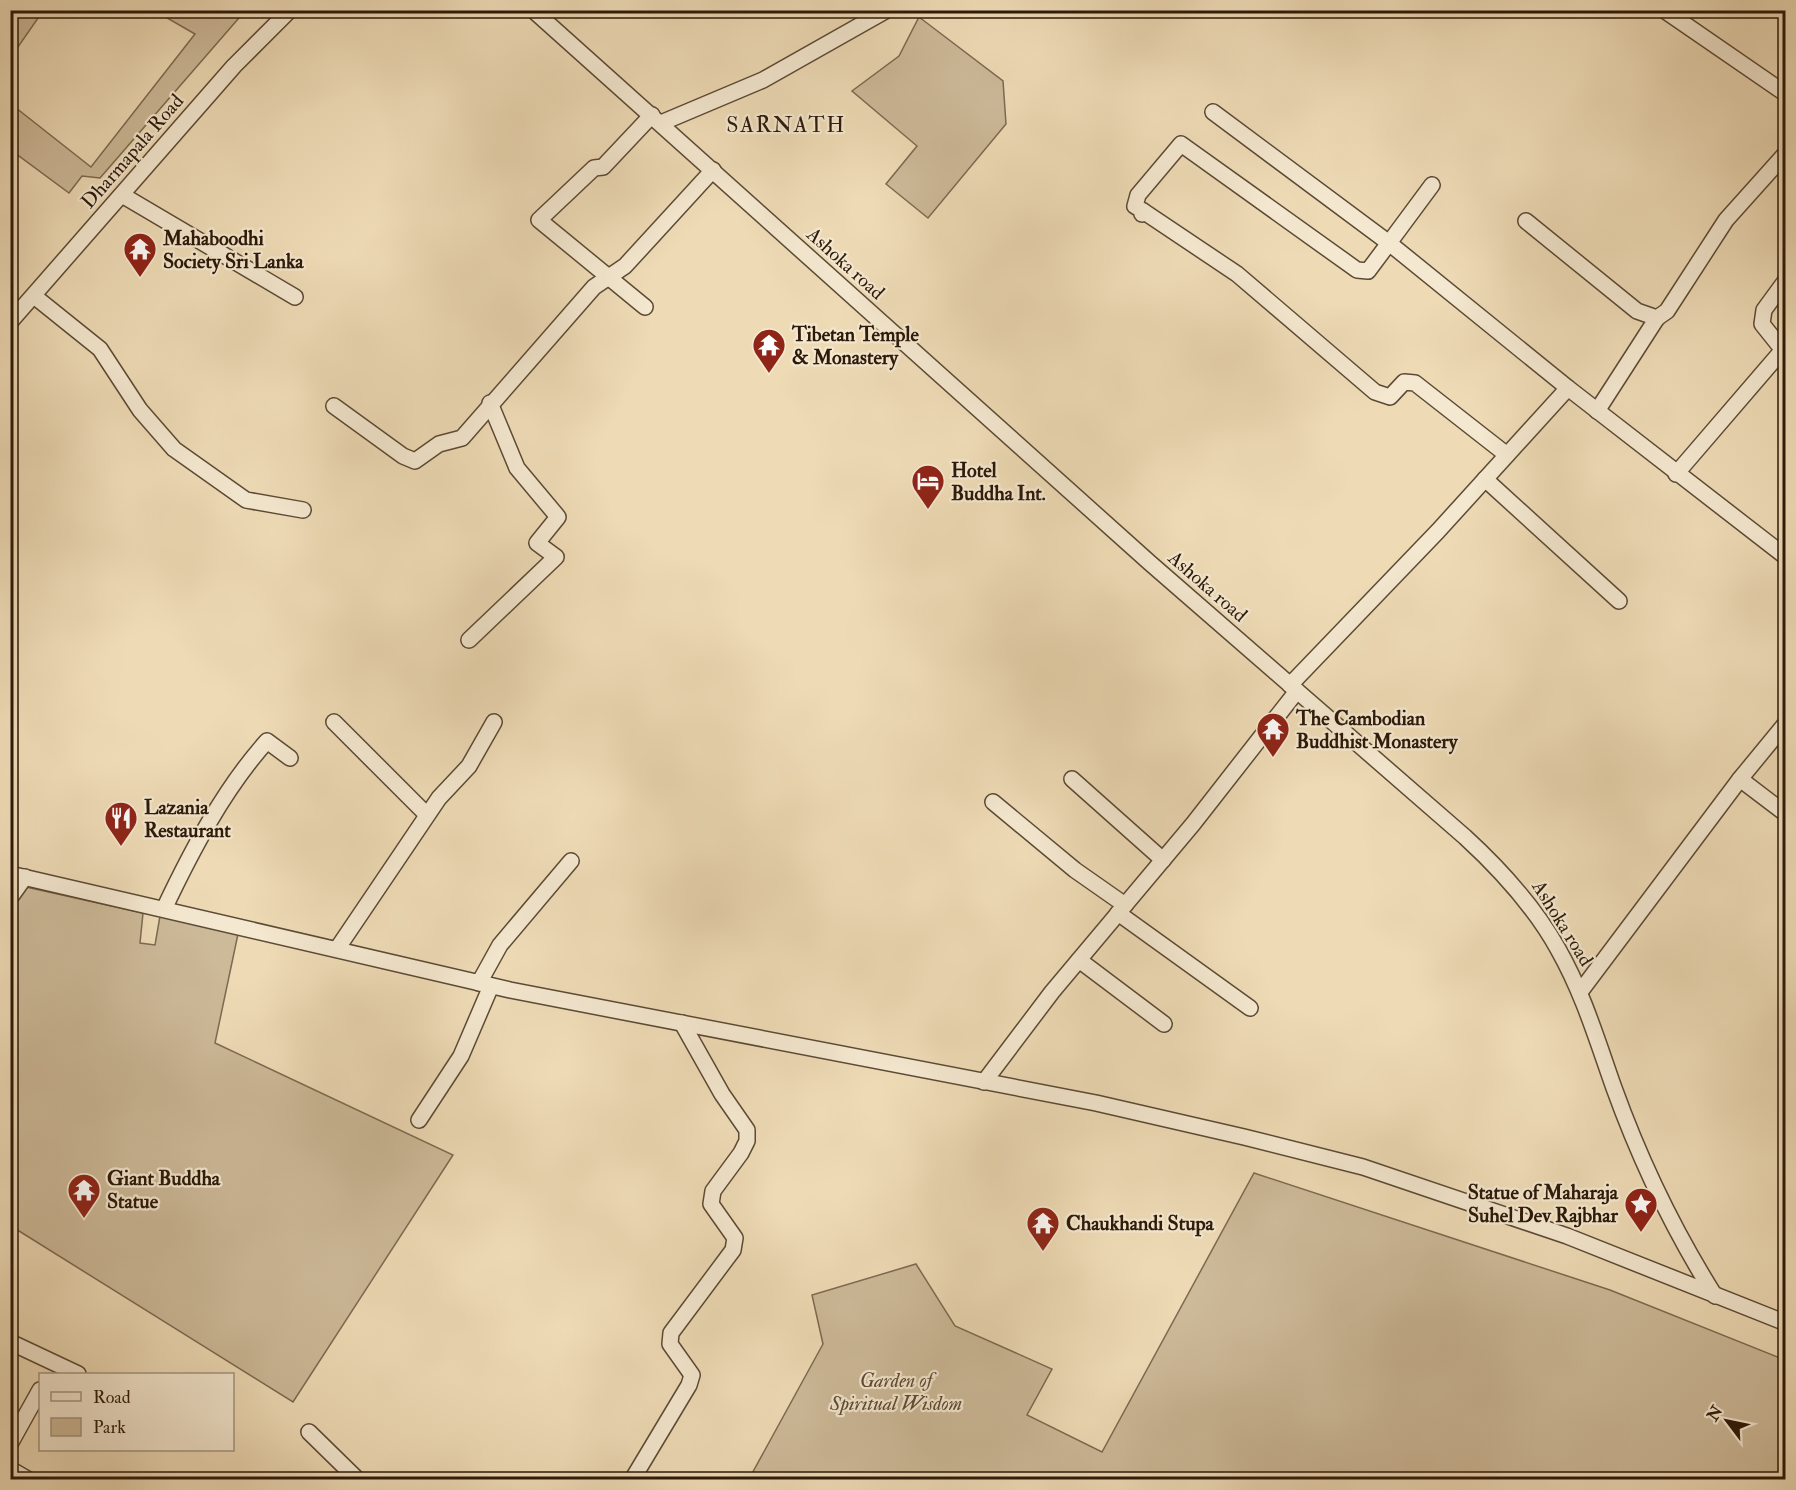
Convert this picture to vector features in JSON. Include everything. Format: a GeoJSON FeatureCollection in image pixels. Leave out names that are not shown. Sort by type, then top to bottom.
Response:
{"type":"FeatureCollection","features":[{"type":"Feature","properties":{"kind":"street","name":"Dharmapala Road"},"geometry":{"type":"LineString","coordinates":[[10,322],[234,66],[290,10]]}},
{"type":"Feature","properties":{"kind":"street","name":"Ashoka road"},"geometry":{"type":"LineString","coordinates":[[533,10],[922,360],[1465,837],[1508,878],[1557,948],[1580,992],[1615,1090],[1639,1148],[1688,1254],[1715,1296]]}},
{"type":"Feature","properties":{"kind":"street"},"geometry":{"type":"LineString","coordinates":[[645,307],[539,220],[594,168],[603,167],[656,119],[763,80],[887,10]]}},
{"type":"Feature","properties":{"kind":"street"},"geometry":{"type":"LineString","coordinates":[[1664,10],[1785,94]]}},
{"type":"Feature","properties":{"kind":"street"},"geometry":{"type":"LineString","coordinates":[[1213,112],[1389,243],[1676,474],[1785,557]]}},
{"type":"Feature","properties":{"kind":"street"},"geometry":{"type":"LineString","coordinates":[[1432,185],[1368,272],[1357,270],[1181,144],[1138,195],[1135,206],[1238,274],[1375,392],[1390,397],[1404,382],[1415,383],[1507,454]]}},
{"type":"Feature","properties":{"kind":"street"},"geometry":{"type":"LineString","coordinates":[[1597,411],[1657,318],[1667,311],[1726,220],[1785,153]]}},
{"type":"Feature","properties":{"kind":"street"},"geometry":{"type":"LineString","coordinates":[[334,406],[403,456],[415,461],[439,444],[462,438],[490,403],[594,287],[625,266],[713,170]]}},
{"type":"Feature","properties":{"kind":"street"},"geometry":{"type":"LineString","coordinates":[[122,195],[294,297]]}},
{"type":"Feature","properties":{"kind":"street"},"geometry":{"type":"LineString","coordinates":[[1526,221],[1637,310],[1657,318]]}},
{"type":"Feature","properties":{"kind":"street"},"geometry":{"type":"LineString","coordinates":[[1676,474],[1784,348],[1762,324],[1764,310],[1785,280]]}},
{"type":"Feature","properties":{"kind":"street"},"geometry":{"type":"LineString","coordinates":[[33,296],[100,349],[140,411],[174,449],[246,500],[303,510]]}},
{"type":"Feature","properties":{"kind":"street"},"geometry":{"type":"LineString","coordinates":[[984,1082],[1079,960],[1163,860],[1294,688],[1568,388]]}},
{"type":"Feature","properties":{"kind":"street"},"geometry":{"type":"LineString","coordinates":[[469,640],[555,557],[537,543],[558,517],[517,468],[490,403]]}},
{"type":"Feature","properties":{"kind":"street"},"geometry":{"type":"LineString","coordinates":[[1485,478],[1619,601]]}},
{"type":"Feature","properties":{"kind":"street"},"geometry":{"type":"LineString","coordinates":[[334,722],[427,815]]}},
{"type":"Feature","properties":{"kind":"street"},"geometry":{"type":"LineString","coordinates":[[337,949],[438,798],[469,766],[494,722]]}},
{"type":"Feature","properties":{"kind":"street"},"geometry":{"type":"LineString","coordinates":[[1580,992],[1740,779],[1785,723]]}},
{"type":"Feature","properties":{"kind":"street"},"geometry":{"type":"LineString","coordinates":[[164,909],[188,857],[248,763],[267,741],[290,758]]}},
{"type":"Feature","properties":{"kind":"street"},"geometry":{"type":"LineString","coordinates":[[1072,779],[1163,860]]}},
{"type":"Feature","properties":{"kind":"street"},"geometry":{"type":"LineString","coordinates":[[1740,779],[1785,814]]}},
{"type":"Feature","properties":{"kind":"street"},"geometry":{"type":"LineString","coordinates":[[993,802],[1122,909],[1250,1008]]}},
{"type":"Feature","properties":{"kind":"street"},"geometry":{"type":"LineString","coordinates":[[419,1120],[461,1056],[500,945],[571,861]]}},
{"type":"Feature","properties":{"kind":"street"},"geometry":{"type":"LineString","coordinates":[[10,866],[23,876],[485,984],[1096,1103],[1364,1167],[1567,1236],[1785,1323]]}},
{"type":"Feature","properties":{"kind":"street"},"geometry":{"type":"LineString","coordinates":[[10,898],[23,876]]}},
{"type":"Feature","properties":{"kind":"street"},"geometry":{"type":"LineString","coordinates":[[1079,960],[1164,1024]]}},
{"type":"Feature","properties":{"kind":"street"},"geometry":{"type":"LineString","coordinates":[[632,1479],[689,1385],[692,1375],[670,1344],[671,1334],[733,1250],[735,1238],[711,1204],[713,1191],[747,1141],[747,1130],[722,1094],[682,1023]]}},
{"type":"Feature","properties":{"kind":"street"},"geometry":{"type":"LineString","coordinates":[[10,1342],[52,1369],[73,1373]]}},
{"type":"Feature","properties":{"kind":"street"},"geometry":{"type":"LineString","coordinates":[[10,1444],[39,1392]]}},
{"type":"Feature","properties":{"kind":"street"},"geometry":{"type":"LineString","coordinates":[[309,1432],[358,1479]]}},
{"type":"Feature","properties":{"kind":"street"},"geometry":{"type":"LineString","coordinates":[[10,1469],[29,1479]]}},
{"type":"Feature","properties":{"kind":"green space"},"geometry":{"type":"Polygon","coordinates":[[[10,11],[43,11],[11,57],[10,11]]]}},
{"type":"Feature","properties":{"kind":"green space"},"geometry":{"type":"Polygon","coordinates":[[[155,11],[245,11],[100,178],[82,176],[69,193],[11,150],[11,104],[91,167],[195,34],[155,11]]]}},
{"type":"Feature","properties":{"kind":"green space"},"geometry":{"type":"Polygon","coordinates":[[[919,17],[1003,81],[1006,124],[928,218],[886,184],[917,146],[852,91],[899,56],[919,17]]]}},
{"type":"Feature","properties":{"kind":"green space"},"geometry":{"type":"Polygon","coordinates":[[[17,885],[143,913],[140,943],[155,945],[160,916],[238,934],[215,1043],[453,1155],[293,1402],[11,1226],[10,907],[17,885]]]}},
{"type":"Feature","properties":{"kind":"green space","name":"Garden of Spiritual Wisdom"},"geometry":{"type":"Polygon","coordinates":[[[1254,1173],[1610,1290],[1785,1360],[1785,1479],[749,1479],[823,1344],[812,1295],[916,1264],[955,1326],[1052,1369],[1027,1415],[1102,1452],[1254,1173]]]}},
{"type":"Feature","properties":{"kind":"place","name":"Mahaboodhi Society Sri Lanka"},"geometry":{"type":"Point","coordinates":[140,278]}},
{"type":"Feature","properties":{"kind":"place","name":"Tibetan Temple & Monastery"},"geometry":{"type":"Point","coordinates":[769,374]}},
{"type":"Feature","properties":{"kind":"place","name":"Hotel Buddha Int."},"geometry":{"type":"Point","coordinates":[928,510]}},
{"type":"Feature","properties":{"kind":"place","name":"The Cambodian Buddhist Monastery"},"geometry":{"type":"Point","coordinates":[1273,758]}},
{"type":"Feature","properties":{"kind":"place","name":"Lazania Restaurant"},"geometry":{"type":"Point","coordinates":[121,847]}},
{"type":"Feature","properties":{"kind":"place","name":"Giant Buddha Statue"},"geometry":{"type":"Point","coordinates":[84,1219]}},
{"type":"Feature","properties":{"kind":"place","name":"Statue of Maharaja Suhel Dev Rajbhar"},"geometry":{"type":"Point","coordinates":[1641,1233]}},
{"type":"Feature","properties":{"kind":"place","name":"Chaukhandi Stupa"},"geometry":{"type":"Point","coordinates":[1043,1252]}},
{"type":"Feature","properties":{"kind":"district","name":"SARNATH"},"geometry":{"type":"Point","coordinates":[786,124]}}]}
